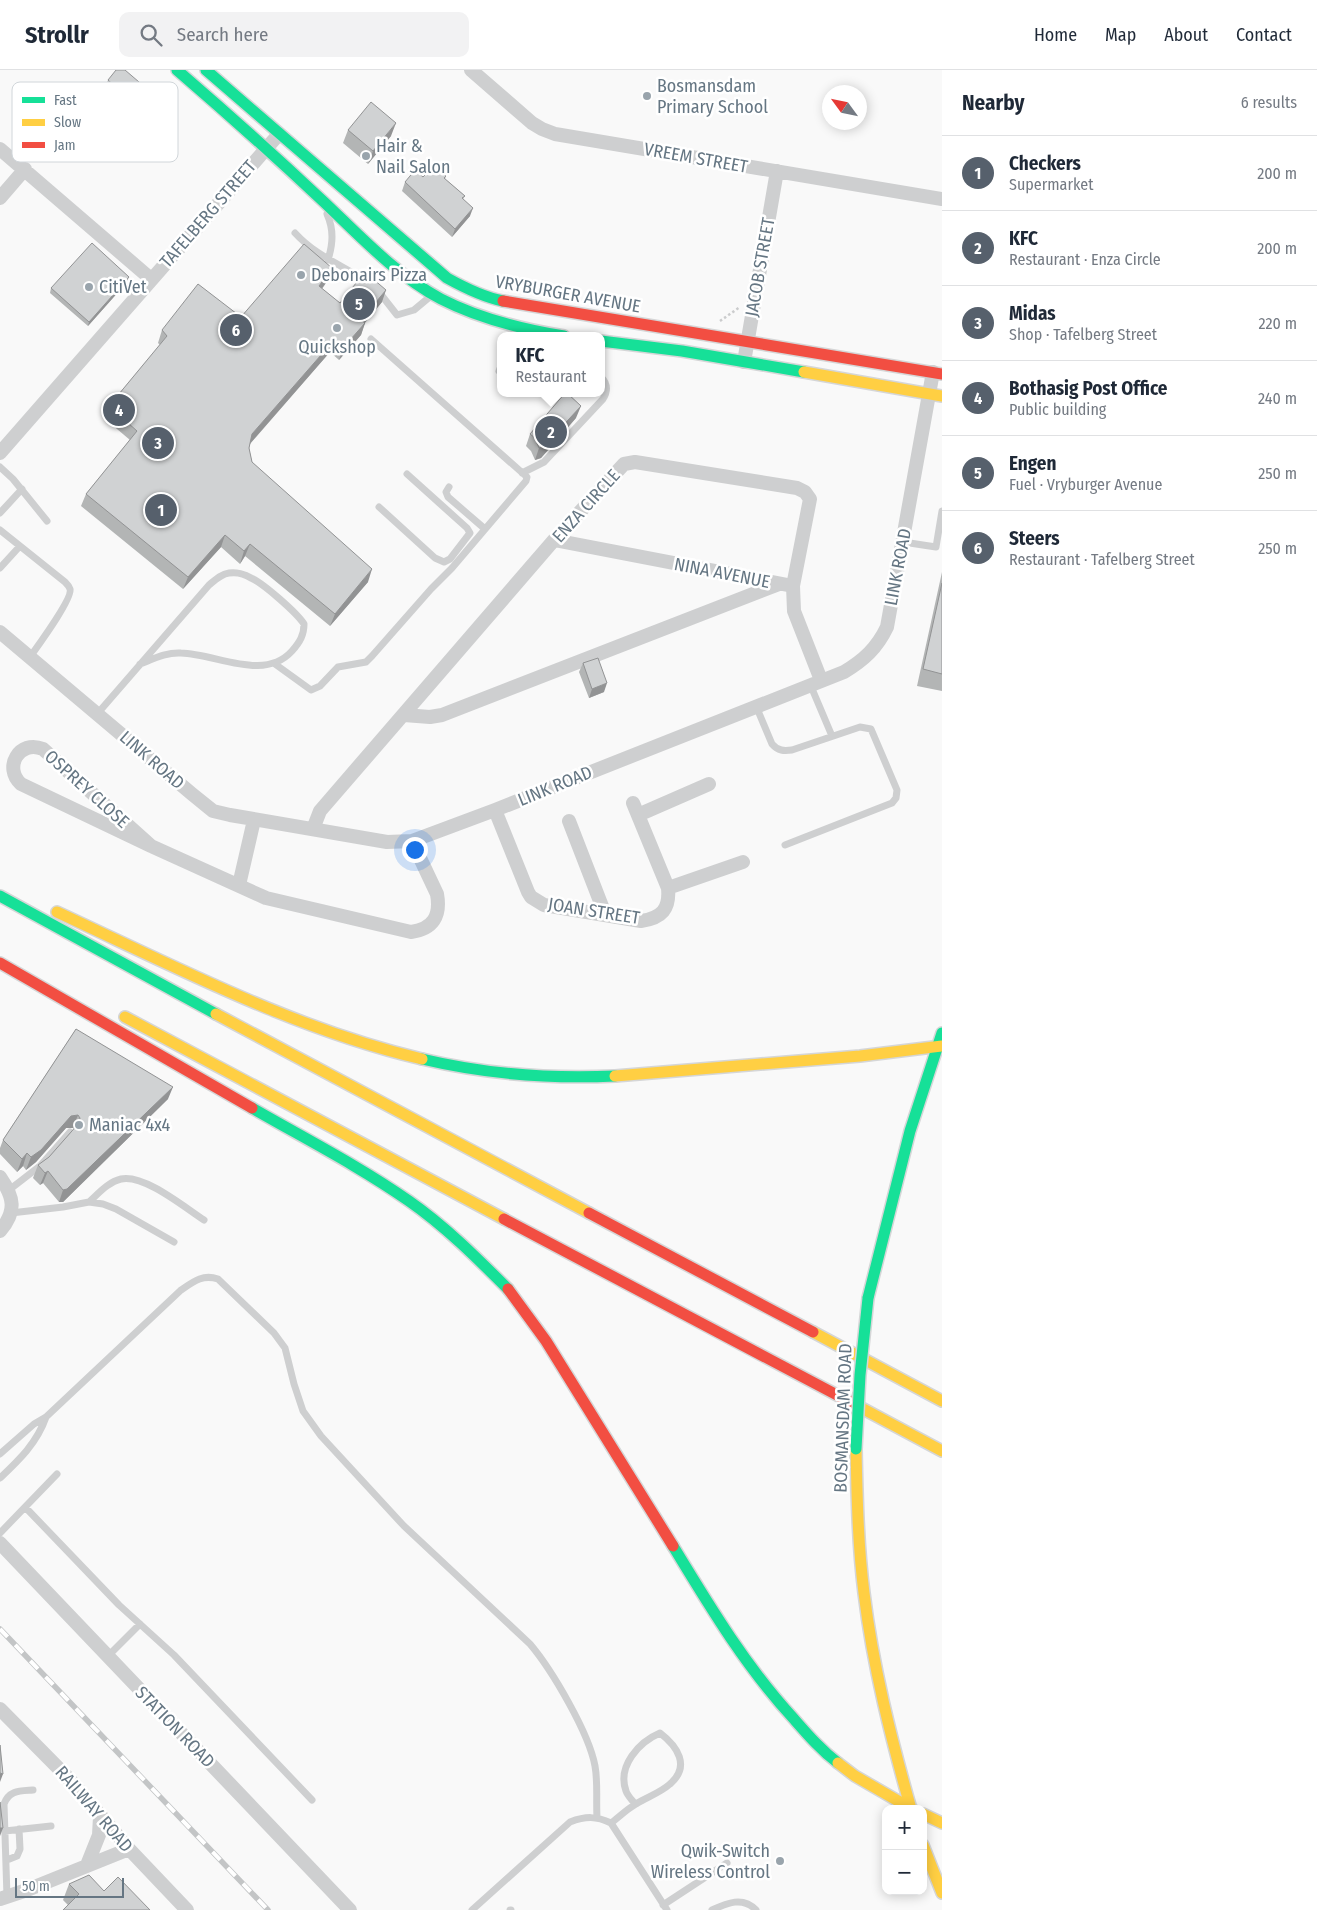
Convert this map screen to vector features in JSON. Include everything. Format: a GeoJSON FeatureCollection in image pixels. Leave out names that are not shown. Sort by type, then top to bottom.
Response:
{"type":"FeatureCollection","features":[{"type":"Feature","properties":{"kind":"main road","name":"VRYBURGER AVENUE"},"geometry":{"type":"LineString","coordinates":[[177,70],[403,275],[433,294],[471,314],[748,343],[938,373]]}},
{"type":"Feature","properties":{"kind":"main road","name":"VRYBURGER AVENUE"},"geometry":{"type":"LineString","coordinates":[[206,70],[447,278],[467,289],[492,299],[521,320],[553,332]]}},
{"type":"Feature","properties":{"kind":"main road"},"geometry":{"type":"LineString","coordinates":[[605,342],[744,362],[936,395]]}},
{"type":"Feature","properties":{"kind":"main road"},"geometry":{"type":"LineString","coordinates":[[0,886],[32,900]]}},
{"type":"Feature","properties":{"kind":"main road"},"geometry":{"type":"LineString","coordinates":[[0,896],[144,976],[942,1401]]}},
{"type":"Feature","properties":{"kind":"main road"},"geometry":{"type":"LineString","coordinates":[[49,908],[252,1000],[318,1027],[373,1047],[448,1066],[518,1075],[618,1075],[891,1053],[940,1046]]}},
{"type":"Feature","properties":{"kind":"main road"},"geometry":{"type":"LineString","coordinates":[[0,963],[351,1165],[409,1202],[474,1254],[508,1290],[546,1341],[723,1627],[774,1697],[824,1752],[855,1776],[906,1805]]}},
{"type":"Feature","properties":{"kind":"main road"},"geometry":{"type":"LineString","coordinates":[[116,1012],[942,1451]]}},
{"type":"Feature","properties":{"kind":"main road","name":"BOSMANSDAM ROAD"},"geometry":{"type":"LineString","coordinates":[[910,1805],[886,1716],[864,1593],[859,1534],[856,1449],[860,1375],[868,1298],[915,1112],[940,1046],[942,1033]]}},
{"type":"Feature","properties":{"kind":"main road"},"geometry":{"type":"LineString","coordinates":[[927,1816],[942,1822]]}},
{"type":"Feature","properties":{"kind":"main road"},"geometry":{"type":"LineString","coordinates":[[925,1850],[942,1893]]}},
{"type":"Feature","properties":{"kind":"street","name":"VREEM STREET"},"geometry":{"type":"LineString","coordinates":[[471,70],[532,123],[555,134],[942,199]]}},
{"type":"Feature","properties":{"kind":"street","name":"TAFELBERG STREET"},"geometry":{"type":"LineString","coordinates":[[0,453],[151,278],[279,134]]}},
{"type":"Feature","properties":{"kind":"street"},"geometry":{"type":"LineString","coordinates":[[0,149],[12,159]]}},
{"type":"Feature","properties":{"kind":"street"},"geometry":{"type":"LineString","coordinates":[[16,162],[151,278]]}},
{"type":"Feature","properties":{"kind":"street"},"geometry":{"type":"LineString","coordinates":[[0,198],[25,169]]}},
{"type":"Feature","properties":{"kind":"street","name":"JACOB STREET"},"geometry":{"type":"LineString","coordinates":[[744,362],[777,172]]}},
{"type":"Feature","properties":{"kind":"street","name":"LINK ROAD"},"geometry":{"type":"LineString","coordinates":[[0,632],[207,806],[221,814],[387,842],[412,841],[844,672],[863,660],[887,627],[903,542],[936,395],[938,373]]}},
{"type":"Feature","properties":{"kind":"street","name":"ENZA CIRCLE"},"geometry":{"type":"LineString","coordinates":[[313,829],[320,811],[554,540],[618,469],[629,462],[797,488],[806,492],[810,499],[793,586]]}},
{"type":"Feature","properties":{"kind":"street","name":"NINA AVENUE"},"geometry":{"type":"LineString","coordinates":[[554,540],[793,586],[794,611],[816,682]]}},
{"type":"Feature","properties":{"kind":"street"},"geometry":{"type":"LineString","coordinates":[[404,715],[430,717],[442,715],[779,584]]}},
{"type":"Feature","properties":{"kind":"street","name":"OSPREY CLOSE"},"geometry":{"type":"LineString","coordinates":[[151,846],[43,749],[36,746],[28,746],[15,759],[13,770],[15,778],[21,784],[151,846],[266,898],[410,932],[421,931],[429,926],[435,918],[439,903],[437,894],[412,841]]}},
{"type":"Feature","properties":{"kind":"street"},"geometry":{"type":"LineString","coordinates":[[709,784],[636,809],[668,888],[744,862]]}},
{"type":"Feature","properties":{"kind":"street","name":"JOAN STREET"},"geometry":{"type":"LineString","coordinates":[[495,810],[528,892],[531,897],[544,905],[641,921],[655,918],[665,909],[668,903],[668,888]]}},
{"type":"Feature","properties":{"kind":"street"},"geometry":{"type":"LineString","coordinates":[[239,885],[254,820]]}},
{"type":"Feature","properties":{"kind":"street"},"geometry":{"type":"LineString","coordinates":[[569,821],[605,914]]}},
{"type":"Feature","properties":{"kind":"street"},"geometry":{"type":"LineString","coordinates":[[0,1176],[9,1190],[12,1202],[11,1213],[7,1223],[0,1231]]}},
{"type":"Feature","properties":{"kind":"street","name":"STATION ROAD"},"geometry":{"type":"LineString","coordinates":[[0,1543],[350,1910]]}},
{"type":"Feature","properties":{"kind":"street","name":"RAILWAY ROAD"},"geometry":{"type":"LineString","coordinates":[[0,1708],[74,1784],[129,1849],[187,1910]]}},
{"type":"Feature","properties":{"kind":"street"},"geometry":{"type":"LineString","coordinates":[[87,1865],[99,1835],[100,1816]]}},
{"type":"Feature","properties":{"kind":"street"},"geometry":{"type":"LineString","coordinates":[[3,1898],[129,1849]]}},
{"type":"Feature","properties":{"kind":"lane"},"geometry":{"type":"LineString","coordinates":[[319,197],[332,230],[333,238],[328,260]]}},
{"type":"Feature","properties":{"kind":"lane"},"geometry":{"type":"LineString","coordinates":[[295,233],[314,252],[346,268],[368,283],[386,299],[397,316],[414,310],[433,294]]}},
{"type":"Feature","properties":{"kind":"lane"},"geometry":{"type":"LineString","coordinates":[[275,664],[311,690],[320,686],[338,667],[366,662],[452,568],[526,481],[527,477],[371,339]]}},
{"type":"Feature","properties":{"kind":"lane"},"geometry":{"type":"LineString","coordinates":[[522,473],[544,462],[604,397]]}},
{"type":"Feature","properties":{"kind":"lane"},"geometry":{"type":"LineString","coordinates":[[0,467],[22,489],[47,521]]}},
{"type":"Feature","properties":{"kind":"lane"},"geometry":{"type":"LineString","coordinates":[[379,508],[435,558],[444,562],[450,559],[470,533],[467,528],[407,474]]}},
{"type":"Feature","properties":{"kind":"lane"},"geometry":{"type":"LineString","coordinates":[[449,488],[446,492],[448,497],[485,529]]}},
{"type":"Feature","properties":{"kind":"lane"},"geometry":{"type":"LineString","coordinates":[[0,514],[22,489]]}},
{"type":"Feature","properties":{"kind":"lane"},"geometry":{"type":"LineString","coordinates":[[903,542],[936,547],[942,511]]}},
{"type":"Feature","properties":{"kind":"lane"},"geometry":{"type":"LineString","coordinates":[[0,530],[65,582],[70,589],[70,595],[64,606],[30,657]]}},
{"type":"Feature","properties":{"kind":"lane"},"geometry":{"type":"LineString","coordinates":[[0,568],[20,546]]}},
{"type":"Feature","properties":{"kind":"lane"},"geometry":{"type":"LineString","coordinates":[[98,713],[140,664],[209,585],[220,576],[228,573],[237,573],[253,578],[295,613],[304,624],[302,637],[298,644],[286,657],[275,664],[264,666],[243,664],[183,653],[168,654],[140,664]]}},
{"type":"Feature","properties":{"kind":"lane"},"geometry":{"type":"LineString","coordinates":[[816,682],[832,736]]}},
{"type":"Feature","properties":{"kind":"lane"},"geometry":{"type":"LineString","coordinates":[[756,706],[772,744],[777,749],[784,751],[860,727],[868,728],[873,731],[897,790],[896,798],[880,808],[785,845]]}},
{"type":"Feature","properties":{"kind":"lane"},"geometry":{"type":"LineString","coordinates":[[9,1190],[40,1166],[70,1132]]}},
{"type":"Feature","properties":{"kind":"lane"},"geometry":{"type":"LineString","coordinates":[[89,1202],[108,1185],[120,1179],[134,1178],[204,1220]]}},
{"type":"Feature","properties":{"kind":"lane"},"geometry":{"type":"LineString","coordinates":[[11,1213],[89,1202],[103,1204],[116,1209],[174,1242]]}},
{"type":"Feature","properties":{"kind":"lane"},"geometry":{"type":"LineString","coordinates":[[0,1454],[34,1424],[46,1417],[181,1290],[202,1278],[210,1276],[218,1279],[274,1333],[285,1348],[303,1411],[321,1436],[404,1526],[530,1644],[544,1660],[583,1732],[595,1766],[597,1817]]}},
{"type":"Feature","properties":{"kind":"lane"},"geometry":{"type":"LineString","coordinates":[[0,1478],[33,1443],[41,1432],[46,1417]]}},
{"type":"Feature","properties":{"kind":"lane"},"geometry":{"type":"LineString","coordinates":[[0,1533],[57,1474]]}},
{"type":"Feature","properties":{"kind":"lane"},"geometry":{"type":"LineString","coordinates":[[26,1508],[140,1624],[174,1655],[312,1800]]}},
{"type":"Feature","properties":{"kind":"lane"},"geometry":{"type":"LineString","coordinates":[[108,1656],[140,1624]]}},
{"type":"Feature","properties":{"kind":"lane"},"geometry":{"type":"LineString","coordinates":[[611,1823],[635,1804],[669,1785],[676,1778],[681,1764],[680,1755],[667,1738],[660,1733],[650,1737],[632,1754],[625,1772],[626,1792],[635,1804]]}},
{"type":"Feature","properties":{"kind":"lane"},"geometry":{"type":"LineString","coordinates":[[3,1898],[7,1860],[4,1804],[11,1792],[33,1790]]}},
{"type":"Feature","properties":{"kind":"lane"},"geometry":{"type":"LineString","coordinates":[[472,1910],[570,1822],[582,1817],[597,1817],[611,1823],[665,1907],[727,1863]]}},
{"type":"Feature","properties":{"kind":"lane"},"geometry":{"type":"LineString","coordinates":[[5,1831],[51,1826]]}},
{"type":"Feature","properties":{"kind":"lane"},"geometry":{"type":"LineString","coordinates":[[7,1860],[17,1856],[20,1850],[20,1829]]}},
{"type":"Feature","properties":{"kind":"lane"},"geometry":{"type":"LineString","coordinates":[[712,1910],[730,1902],[743,1902],[751,1905],[756,1910]]}},
{"type":"Feature","properties":{"kind":"path"},"geometry":{"type":"LineString","coordinates":[[715,325],[744,304]]}},
{"type":"Feature","properties":{"kind":"building"},"geometry":{"type":"Polygon","coordinates":[[[116,70],[125,70],[139,82],[110,82],[108,80],[116,70]]]}},
{"type":"Feature","properties":{"kind":"building"},"geometry":{"type":"Polygon","coordinates":[[[371,102],[396,123],[373,151],[348,130],[371,102]]]}},
{"type":"Feature","properties":{"kind":"building"},"geometry":{"type":"Polygon","coordinates":[[[434,166],[446,176],[444,178],[465,196],[462,198],[473,208],[455,229],[405,182],[415,170],[423,177],[434,166]]]}},
{"type":"Feature","properties":{"kind":"building","name":"CitiVet"},"geometry":{"type":"Polygon","coordinates":[[[92,243],[129,277],[89,322],[51,288],[92,243]]]}},
{"type":"Feature","properties":{"kind":"building"},"geometry":{"type":"Polygon","coordinates":[[[304,244],[332,268],[319,286],[340,303],[365,272],[386,290],[361,320],[365,323],[343,348],[335,339],[252,434],[249,448],[252,462],[372,569],[335,614],[250,544],[244,551],[225,535],[188,577],[86,494],[137,431],[109,406],[167,336],[162,330],[198,284],[241,317],[304,244]]]}},
{"type":"Feature","properties":{"kind":"building"},"geometry":{"type":"Polygon","coordinates":[[[562,397],[571,397],[581,406],[545,445],[539,448],[535,438],[530,434],[562,397]]]}},
{"type":"Feature","properties":{"kind":"building"},"geometry":{"type":"Polygon","coordinates":[[[942,583],[942,674],[923,669],[942,583]]]}},
{"type":"Feature","properties":{"kind":"building"},"geometry":{"type":"Polygon","coordinates":[[[598,658],[607,683],[592,689],[583,663],[598,658]]]}},
{"type":"Feature","properties":{"kind":"building","name":"Maniac 4x4"},"geometry":{"type":"Polygon","coordinates":[[[76,1029],[173,1087],[67,1189],[63,1190],[48,1171],[45,1173],[38,1165],[49,1157],[79,1123],[80,1118],[78,1115],[71,1116],[41,1150],[31,1157],[27,1153],[22,1159],[3,1140],[76,1029]]]}},
{"type":"Feature","properties":{"kind":"building"},"geometry":{"type":"Polygon","coordinates":[[[0,1745],[3,1774],[0,1773],[0,1745]]]}},
{"type":"Feature","properties":{"kind":"building"},"geometry":{"type":"Polygon","coordinates":[[[0,1802],[3,1828],[0,1828],[0,1802]]]}},
{"type":"Feature","properties":{"kind":"building"},"geometry":{"type":"Polygon","coordinates":[[[89,1875],[104,1891],[118,1877],[150,1910],[63,1910],[79,1894],[69,1884],[89,1875]]]}},
{"type":"Feature","properties":{"kind":"railway"},"geometry":{"type":"LineString","coordinates":[[0,1629],[268,1910]]}},
{"type":"Feature","properties":{"kind":"traffic: fast"},"geometry":{"type":"LineString","coordinates":[[177,70],[270,152],[380,255],[409,279],[441,299],[486,318],[543,332]]}},
{"type":"Feature","properties":{"kind":"traffic: fast"},"geometry":{"type":"LineString","coordinates":[[206,70],[447,278],[474,292],[503,301]]}},
{"type":"Feature","properties":{"kind":"traffic: fast"},"geometry":{"type":"LineString","coordinates":[[605,341],[682,351],[804,372]]}},
{"type":"Feature","properties":{"kind":"traffic: fast"},"geometry":{"type":"LineString","coordinates":[[0,896],[216,1014]]}},
{"type":"Feature","properties":{"kind":"traffic: fast"},"geometry":{"type":"LineString","coordinates":[[868,1298],[910,1131],[942,1033]]}},
{"type":"Feature","properties":{"kind":"traffic: fast"},"geometry":{"type":"LineString","coordinates":[[422,1059],[494,1072],[566,1077],[615,1076]]}},
{"type":"Feature","properties":{"kind":"traffic: fast"},"geometry":{"type":"LineString","coordinates":[[252,1108],[351,1164],[409,1201],[473,1254],[508,1289]]}},
{"type":"Feature","properties":{"kind":"traffic: fast"},"geometry":{"type":"LineString","coordinates":[[856,1449],[860,1375],[868,1298]]}},
{"type":"Feature","properties":{"kind":"traffic: fast"},"geometry":{"type":"LineString","coordinates":[[673,1546],[715,1614],[760,1679],[810,1737],[838,1763]]}},
{"type":"Feature","properties":{"kind":"traffic: slow"},"geometry":{"type":"LineString","coordinates":[[804,372],[942,396]]}},
{"type":"Feature","properties":{"kind":"traffic: slow"},"geometry":{"type":"LineString","coordinates":[[57,912],[191,975],[282,1014],[374,1046],[422,1059]]}},
{"type":"Feature","properties":{"kind":"traffic: slow"},"geometry":{"type":"LineString","coordinates":[[216,1014],[589,1213]]}},
{"type":"Feature","properties":{"kind":"traffic: slow"},"geometry":{"type":"LineString","coordinates":[[125,1017],[504,1219]]}},
{"type":"Feature","properties":{"kind":"traffic: slow"},"geometry":{"type":"LineString","coordinates":[[615,1076],[860,1056],[942,1046]]}},
{"type":"Feature","properties":{"kind":"traffic: slow"},"geometry":{"type":"LineString","coordinates":[[813,1332],[942,1401]]}},
{"type":"Feature","properties":{"kind":"traffic: slow"},"geometry":{"type":"LineString","coordinates":[[854,1404],[942,1451]]}},
{"type":"Feature","properties":{"kind":"traffic: slow"},"geometry":{"type":"LineString","coordinates":[[856,1449],[859,1539],[872,1648],[896,1756],[910,1805]]}},
{"type":"Feature","properties":{"kind":"traffic: slow"},"geometry":{"type":"LineString","coordinates":[[838,1763],[855,1776],[905,1805]]}},
{"type":"Feature","properties":{"kind":"traffic: slow"},"geometry":{"type":"LineString","coordinates":[[927,1816],[942,1823]]}},
{"type":"Feature","properties":{"kind":"traffic: slow"},"geometry":{"type":"LineString","coordinates":[[925,1850],[942,1893]]}},
{"type":"Feature","properties":{"kind":"traffic: jam"},"geometry":{"type":"LineString","coordinates":[[503,301],[942,374]]}},
{"type":"Feature","properties":{"kind":"traffic: jam"},"geometry":{"type":"LineString","coordinates":[[0,963],[252,1108]]}},
{"type":"Feature","properties":{"kind":"traffic: jam"},"geometry":{"type":"LineString","coordinates":[[589,1213],[813,1332]]}},
{"type":"Feature","properties":{"kind":"traffic: jam"},"geometry":{"type":"LineString","coordinates":[[504,1219],[854,1404]]}},
{"type":"Feature","properties":{"kind":"traffic: jam"},"geometry":{"type":"LineString","coordinates":[[508,1289],[546,1341],[673,1546]]}},
{"type":"Feature","properties":{"kind":"place","name":"Bosmansdam Primary School"},"geometry":{"type":"Point","coordinates":[647,96]}},
{"type":"Feature","properties":{"kind":"place","name":"Hair & Nail Salon"},"geometry":{"type":"Point","coordinates":[366,156]}},
{"type":"Feature","properties":{"kind":"place","name":"Debonairs Pizza"},"geometry":{"type":"Point","coordinates":[301,275]}},
{"type":"Feature","properties":{"kind":"place","name":"CitiVet"},"geometry":{"type":"Point","coordinates":[89,287]}},
{"type":"Feature","properties":{"kind":"place","name":"Engen"},"geometry":{"type":"Point","coordinates":[359,304]}},
{"type":"Feature","properties":{"kind":"place","name":"Quickshop"},"geometry":{"type":"Point","coordinates":[337,328]}},
{"type":"Feature","properties":{"kind":"place","name":"Steers"},"geometry":{"type":"Point","coordinates":[236,330]}},
{"type":"Feature","properties":{"kind":"place","name":"Bothasig Post Office"},"geometry":{"type":"Point","coordinates":[119,410]}},
{"type":"Feature","properties":{"kind":"place","name":"KFC"},"geometry":{"type":"Point","coordinates":[551,432]}},
{"type":"Feature","properties":{"kind":"place","name":"Midas"},"geometry":{"type":"Point","coordinates":[158,443]}},
{"type":"Feature","properties":{"kind":"place","name":"Checkers"},"geometry":{"type":"Point","coordinates":[161,510]}},
{"type":"Feature","properties":{"kind":"place","name":"Maniac 4x4"},"geometry":{"type":"Point","coordinates":[79,1125]}},
{"type":"Feature","properties":{"kind":"place","name":"Qwik-Switch Wireless Control"},"geometry":{"type":"Point","coordinates":[780,1861]}}]}
